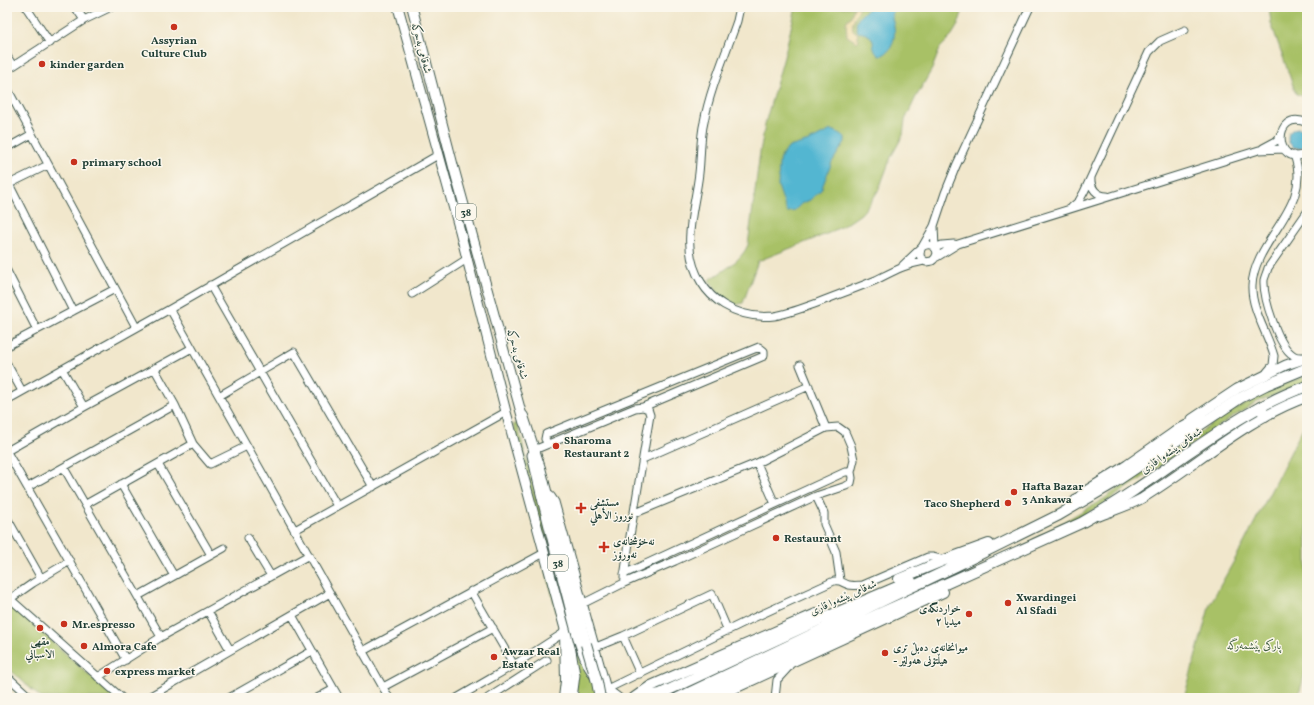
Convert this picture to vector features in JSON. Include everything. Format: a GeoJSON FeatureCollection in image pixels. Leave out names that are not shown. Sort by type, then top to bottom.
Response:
{"type":"FeatureCollection","features":[{"type":"Feature","properties":{"kind":"highway","name":"شەقامی پێشەوا قازی"},"geometry":{"type":"LineString","coordinates":[[678,698],[997,547],[1057,516],[1112,484],[1167,442],[1240,398],[1292,373],[1307,368]]}},
{"type":"Feature","properties":{"kind":"highway","name":"شەقامی پێشەوا قازی"},"geometry":{"type":"LineString","coordinates":[[696,698],[1081,523],[1108,508],[1233,422],[1262,412],[1307,386]]}},
{"type":"Feature","properties":{"kind":"highway"},"geometry":{"type":"LineString","coordinates":[[1175,432],[1240,398]]}},
{"type":"Feature","properties":{"kind":"highway"},"geometry":{"type":"LineString","coordinates":[[523,416],[591,646],[600,698]]}},
{"type":"Feature","properties":{"kind":"highway","name":"شەقامی پێشەوا قازی"},"geometry":{"type":"LineString","coordinates":[[641,698],[665,692],[819,620],[1057,516]]}},
{"type":"Feature","properties":{"kind":"highway","name":"شەقامی پێشەوا قازی"},"geometry":{"type":"LineString","coordinates":[[713,698],[968,580],[1051,537]]}},
{"type":"Feature","properties":{"kind":"highway"},"geometry":{"type":"LineString","coordinates":[[634,698],[651,686],[945,560],[1002,540]]}},
{"type":"Feature","properties":{"kind":"highway"},"geometry":{"type":"LineString","coordinates":[[564,698],[566,681],[565,632]]}},
{"type":"Feature","properties":{"kind":"highway"},"geometry":{"type":"LineString","coordinates":[[656,698],[665,692]]}},
{"type":"Feature","properties":{"kind":"main road","name":"شەقامی بەحرکە"},"geometry":{"type":"LineString","coordinates":[[398,7],[574,664],[574,688],[572,698]]}},
{"type":"Feature","properties":{"kind":"main road","name":"شەقامی بەحرکە"},"geometry":{"type":"LineString","coordinates":[[412,7],[454,169],[523,416],[552,542],[584,655],[592,673],[618,698]]}},
{"type":"Feature","properties":{"kind":"main road"},"geometry":{"type":"LineString","coordinates":[[1167,442],[1175,432],[1228,395],[1261,377],[1307,357]]}},
{"type":"Feature","properties":{"kind":"main road"},"geometry":{"type":"LineString","coordinates":[[1262,412],[1307,397]]}},
{"type":"Feature","properties":{"kind":"street"},"geometry":{"type":"LineString","coordinates":[[26,7],[50,43]]}},
{"type":"Feature","properties":{"kind":"street"},"geometry":{"type":"LineString","coordinates":[[75,7],[84,20]]}},
{"type":"Feature","properties":{"kind":"street"},"geometry":{"type":"LineString","coordinates":[[7,56],[10,68],[84,20],[111,7]]}},
{"type":"Feature","properties":{"kind":"street"},"geometry":{"type":"LineString","coordinates":[[740,7],[737,21],[706,110],[703,124],[699,172],[690,226],[691,261],[706,290],[713,298],[739,313],[748,315],[769,316],[798,310],[878,279],[900,268],[924,261],[930,262],[958,244]]}},
{"type":"Feature","properties":{"kind":"street"},"geometry":{"type":"LineString","coordinates":[[924,261],[920,255],[922,247],[934,226],[956,166],[1030,7]]}},
{"type":"Feature","properties":{"kind":"street"},"geometry":{"type":"LineString","coordinates":[[1065,211],[1080,201],[1149,52],[1160,41],[1185,30]]}},
{"type":"Feature","properties":{"kind":"street"},"geometry":{"type":"LineString","coordinates":[[7,88],[136,327]]}},
{"type":"Feature","properties":{"kind":"street"},"geometry":{"type":"LineString","coordinates":[[900,268],[922,247],[928,245],[935,248],[942,245],[958,244],[1259,150],[1276,141],[1280,137],[1284,127],[1289,123],[1300,121],[1307,123]]}},
{"type":"Feature","properties":{"kind":"street"},"geometry":{"type":"LineString","coordinates":[[7,148],[32,134]]}},
{"type":"Feature","properties":{"kind":"street"},"geometry":{"type":"LineString","coordinates":[[1280,137],[1281,144],[1287,152],[1294,155],[1303,155],[1307,153]]}},
{"type":"Feature","properties":{"kind":"street"},"geometry":{"type":"LineString","coordinates":[[1259,150],[1284,149]]}},
{"type":"Feature","properties":{"kind":"street"},"geometry":{"type":"LineString","coordinates":[[7,400],[170,309],[438,155]]}},
{"type":"Feature","properties":{"kind":"street"},"geometry":{"type":"LineString","coordinates":[[1261,377],[1269,371],[1274,362],[1272,349],[1262,324],[1253,295],[1252,286],[1257,265],[1301,198],[1304,180],[1300,165],[1294,155]]}},
{"type":"Feature","properties":{"kind":"street"},"geometry":{"type":"LineString","coordinates":[[48,165],[8,182],[73,311]]}},
{"type":"Feature","properties":{"kind":"street"},"geometry":{"type":"LineString","coordinates":[[1092,174],[1090,183],[1095,191],[1104,196],[1114,195]]}},
{"type":"Feature","properties":{"kind":"street"},"geometry":{"type":"LineString","coordinates":[[1307,212],[1268,268],[1264,278],[1266,299],[1282,343],[1289,352],[1295,356],[1307,357]]}},
{"type":"Feature","properties":{"kind":"street"},"geometry":{"type":"LineString","coordinates":[[934,226],[937,257]]}},
{"type":"Feature","properties":{"kind":"street"},"geometry":{"type":"LineString","coordinates":[[412,294],[467,260]]}},
{"type":"Feature","properties":{"kind":"street"},"geometry":{"type":"LineString","coordinates":[[7,271],[37,330]]}},
{"type":"Feature","properties":{"kind":"street"},"geometry":{"type":"LineString","coordinates":[[210,285],[337,506]]}},
{"type":"Feature","properties":{"kind":"street"},"geometry":{"type":"LineString","coordinates":[[7,346],[115,289]]}},
{"type":"Feature","properties":{"kind":"street"},"geometry":{"type":"LineString","coordinates":[[170,309],[390,698]]}},
{"type":"Feature","properties":{"kind":"street"},"geometry":{"type":"LineString","coordinates":[[1262,324],[1273,320]]}},
{"type":"Feature","properties":{"kind":"street"},"geometry":{"type":"LineString","coordinates":[[534,450],[764,356],[764,351],[759,347],[546,434],[548,444]]}},
{"type":"Feature","properties":{"kind":"street"},"geometry":{"type":"LineString","coordinates":[[126,660],[7,452],[84,407],[192,348]]}},
{"type":"Feature","properties":{"kind":"street"},"geometry":{"type":"LineString","coordinates":[[219,396],[294,352],[373,487]]}},
{"type":"Feature","properties":{"kind":"street"},"geometry":{"type":"LineString","coordinates":[[7,364],[22,391]]}},
{"type":"Feature","properties":{"kind":"street"},"geometry":{"type":"LineString","coordinates":[[800,365],[826,428]]}},
{"type":"Feature","properties":{"kind":"street"},"geometry":{"type":"LineString","coordinates":[[154,368],[175,405],[193,444],[210,464],[247,446]]}},
{"type":"Feature","properties":{"kind":"street"},"geometry":{"type":"LineString","coordinates":[[62,369],[84,407]]}},
{"type":"Feature","properties":{"kind":"street"},"geometry":{"type":"LineString","coordinates":[[643,459],[809,386]]}},
{"type":"Feature","properties":{"kind":"street"},"geometry":{"type":"LineString","coordinates":[[28,487],[175,405]]}},
{"type":"Feature","properties":{"kind":"street"},"geometry":{"type":"LineString","coordinates":[[624,583],[633,514],[650,415],[648,409],[643,406]]}},
{"type":"Feature","properties":{"kind":"street"},"geometry":{"type":"LineString","coordinates":[[295,530],[506,412]]}},
{"type":"Feature","properties":{"kind":"street"},"geometry":{"type":"LineString","coordinates":[[584,603],[624,583],[816,496],[846,486],[851,483],[852,478],[851,472],[854,460],[851,446],[845,432],[838,427],[826,428],[757,463],[633,514]]}},
{"type":"Feature","properties":{"kind":"street"},"geometry":{"type":"LineString","coordinates":[[86,504],[193,444]]}},
{"type":"Feature","properties":{"kind":"street"},"geometry":{"type":"LineString","coordinates":[[757,463],[775,504]]}},
{"type":"Feature","properties":{"kind":"street"},"geometry":{"type":"LineString","coordinates":[[158,464],[211,556]]}},
{"type":"Feature","properties":{"kind":"street"},"geometry":{"type":"LineString","coordinates":[[64,468],[161,637]]}},
{"type":"Feature","properties":{"kind":"street"},"geometry":{"type":"LineString","coordinates":[[624,574],[845,472],[851,472]]}},
{"type":"Feature","properties":{"kind":"street"},"geometry":{"type":"LineString","coordinates":[[121,484],[174,576]]}},
{"type":"Feature","properties":{"kind":"street"},"geometry":{"type":"LineString","coordinates":[[547,494],[551,496],[555,502],[584,603],[591,646],[607,689],[834,581],[840,580],[848,585],[863,585],[928,557],[945,560]]}},
{"type":"Feature","properties":{"kind":"street"},"geometry":{"type":"LineString","coordinates":[[816,496],[824,513],[824,524],[836,552],[840,580]]}},
{"type":"Feature","properties":{"kind":"street"},"geometry":{"type":"LineString","coordinates":[[7,518],[41,578]]}},
{"type":"Feature","properties":{"kind":"street"},"geometry":{"type":"LineString","coordinates":[[248,538],[271,576]]}},
{"type":"Feature","properties":{"kind":"street"},"geometry":{"type":"LineString","coordinates":[[138,596],[224,548]]}},
{"type":"Feature","properties":{"kind":"street"},"geometry":{"type":"LineString","coordinates":[[363,651],[544,553]]}},
{"type":"Feature","properties":{"kind":"street"},"geometry":{"type":"LineString","coordinates":[[98,677],[161,637],[309,555]]}},
{"type":"Feature","properties":{"kind":"street"},"geometry":{"type":"LineString","coordinates":[[70,562],[9,597],[122,698]]}},
{"type":"Feature","properties":{"kind":"street"},"geometry":{"type":"LineString","coordinates":[[472,591],[514,665]]}},
{"type":"Feature","properties":{"kind":"street"},"geometry":{"type":"LineString","coordinates":[[148,698],[330,593]]}},
{"type":"Feature","properties":{"kind":"street"},"geometry":{"type":"LineString","coordinates":[[591,646],[623,636],[712,594],[728,631]]}},
{"type":"Feature","properties":{"kind":"street"},"geometry":{"type":"LineString","coordinates":[[208,611],[230,650]]}},
{"type":"Feature","properties":{"kind":"street"},"geometry":{"type":"LineString","coordinates":[[292,615],[339,698]]}},
{"type":"Feature","properties":{"kind":"street"},"geometry":{"type":"LineString","coordinates":[[383,688],[493,628]]}},
{"type":"Feature","properties":{"kind":"street"},"geometry":{"type":"LineString","coordinates":[[457,698],[514,665],[565,632]]}},
{"type":"Feature","properties":{"kind":"street"},"geometry":{"type":"LineString","coordinates":[[623,636],[640,674]]}},
{"type":"Feature","properties":{"kind":"street"},"geometry":{"type":"LineString","coordinates":[[228,698],[312,651]]}},
{"type":"Feature","properties":{"kind":"street"},"geometry":{"type":"LineString","coordinates":[[488,698],[547,660]]}},
{"type":"Feature","properties":{"kind":"street"},"geometry":{"type":"LineString","coordinates":[[775,698],[777,680],[791,663]]}},
{"type":"Feature","properties":{"kind":"street"},"geometry":{"type":"LineString","coordinates":[[7,676],[31,698]]}},
{"type":"Feature","properties":{"kind":"street"},"geometry":{"type":"LineString","coordinates":[[317,698],[334,689]]}},
{"type":"Feature","properties":{"kind":"green space"},"geometry":{"type":"Polygon","coordinates":[[[796,7],[964,7],[958,25],[950,38],[940,48],[932,69],[905,120],[903,135],[891,157],[879,189],[871,202],[861,214],[829,233],[758,261],[743,303],[735,305],[720,295],[709,280],[736,261],[748,245],[760,152],[766,120],[784,57],[796,7]]]}},
{"type":"Feature","properties":{"kind":"green space"},"geometry":{"type":"Polygon","coordinates":[[[1269,7],[1307,7],[1307,97],[1296,94],[1271,23],[1269,7]]]}},
{"type":"Feature","properties":{"kind":"green space"},"geometry":{"type":"Polygon","coordinates":[[[1307,376],[1307,382],[1257,402],[1102,505],[1055,530],[1034,539],[1102,500],[1225,415],[1284,384],[1307,376]]]}},
{"type":"Feature","properties":{"kind":"green space","name":"پارکی پێشمەرگە"},"geometry":{"type":"Polygon","coordinates":[[[1307,420],[1307,665],[1298,698],[1184,698],[1210,604],[1244,543],[1307,420]]]}},
{"type":"Feature","properties":{"kind":"green space"},"geometry":{"type":"Polygon","coordinates":[[[517,423],[581,660],[590,675],[609,694],[591,698],[576,698],[513,425],[517,423]]]}},
{"type":"Feature","properties":{"kind":"green space"},"geometry":{"type":"Polygon","coordinates":[[[7,600],[114,698],[41,698],[7,667],[7,600]]]}},
{"type":"Feature","properties":{"kind":"sand"},"geometry":{"type":"Polygon","coordinates":[[[854,7],[860,7],[853,24],[853,30],[858,34],[857,36],[859,40],[857,42],[847,36],[846,23],[851,17],[854,7]]]}},
{"type":"Feature","properties":{"kind":"water"},"geometry":{"type":"Polygon","coordinates":[[[871,7],[895,7],[892,16],[894,25],[894,40],[890,49],[883,55],[879,56],[874,49],[870,36],[858,32],[856,24],[859,17],[871,7]]]}},
{"type":"Feature","properties":{"kind":"water"},"geometry":{"type":"Polygon","coordinates":[[[1298,128],[1305,131],[1308,138],[1305,145],[1298,148],[1291,145],[1288,138],[1291,131],[1298,128]]]}},
{"type":"Feature","properties":{"kind":"water"},"geometry":{"type":"Polygon","coordinates":[[[831,130],[845,137],[845,142],[832,162],[821,190],[810,200],[801,204],[794,211],[787,212],[778,186],[779,164],[782,155],[789,147],[809,141],[831,130]]]}},
{"type":"Feature","properties":{"kind":"place","name":"Assyrian Culture Club"},"geometry":{"type":"Point","coordinates":[174,27]}},
{"type":"Feature","properties":{"kind":"place","name":"kinder garden"},"geometry":{"type":"Point","coordinates":[42,64]}},
{"type":"Feature","properties":{"kind":"place","name":"primary school"},"geometry":{"type":"Point","coordinates":[74,162]}},
{"type":"Feature","properties":{"kind":"place","name":"Sharoma Restaurant 2"},"geometry":{"type":"Point","coordinates":[556,446]}},
{"type":"Feature","properties":{"kind":"place","name":"Hafta Bazar 3 Ankawa"},"geometry":{"type":"Point","coordinates":[1014,492]}},
{"type":"Feature","properties":{"kind":"place","name":"Taco Shepherd"},"geometry":{"type":"Point","coordinates":[1008,503]}},
{"type":"Feature","properties":{"kind":"place","name":"مستشفى نوروز الأهلي"},"geometry":{"type":"Point","coordinates":[581,508]}},
{"type":"Feature","properties":{"kind":"place","name":"Restaurant"},"geometry":{"type":"Point","coordinates":[776,538]}},
{"type":"Feature","properties":{"kind":"place","name":"نەخۆشخانەی نەورۆز"},"geometry":{"type":"Point","coordinates":[604,547]}},
{"type":"Feature","properties":{"kind":"place","name":"Xwardingei Al Sfadi"},"geometry":{"type":"Point","coordinates":[1008,603]}},
{"type":"Feature","properties":{"kind":"place","name":"خواردنگەی میدیا ٢"},"geometry":{"type":"Point","coordinates":[969,614]}},
{"type":"Feature","properties":{"kind":"place","name":"Mr.espresso"},"geometry":{"type":"Point","coordinates":[64,624]}},
{"type":"Feature","properties":{"kind":"place","name":"مقهى الاسباني"},"geometry":{"type":"Point","coordinates":[40,628]}},
{"type":"Feature","properties":{"kind":"place","name":"Almora Cafe"},"geometry":{"type":"Point","coordinates":[84,646]}},
{"type":"Feature","properties":{"kind":"place","name":"میوانخانەی دەبڵ تری - هیڵتۆنی هەولێر"},"geometry":{"type":"Point","coordinates":[885,653]}},
{"type":"Feature","properties":{"kind":"place","name":"Awzar Real Estate"},"geometry":{"type":"Point","coordinates":[494,657]}},
{"type":"Feature","properties":{"kind":"place","name":"express market"},"geometry":{"type":"Point","coordinates":[107,671]}}]}
